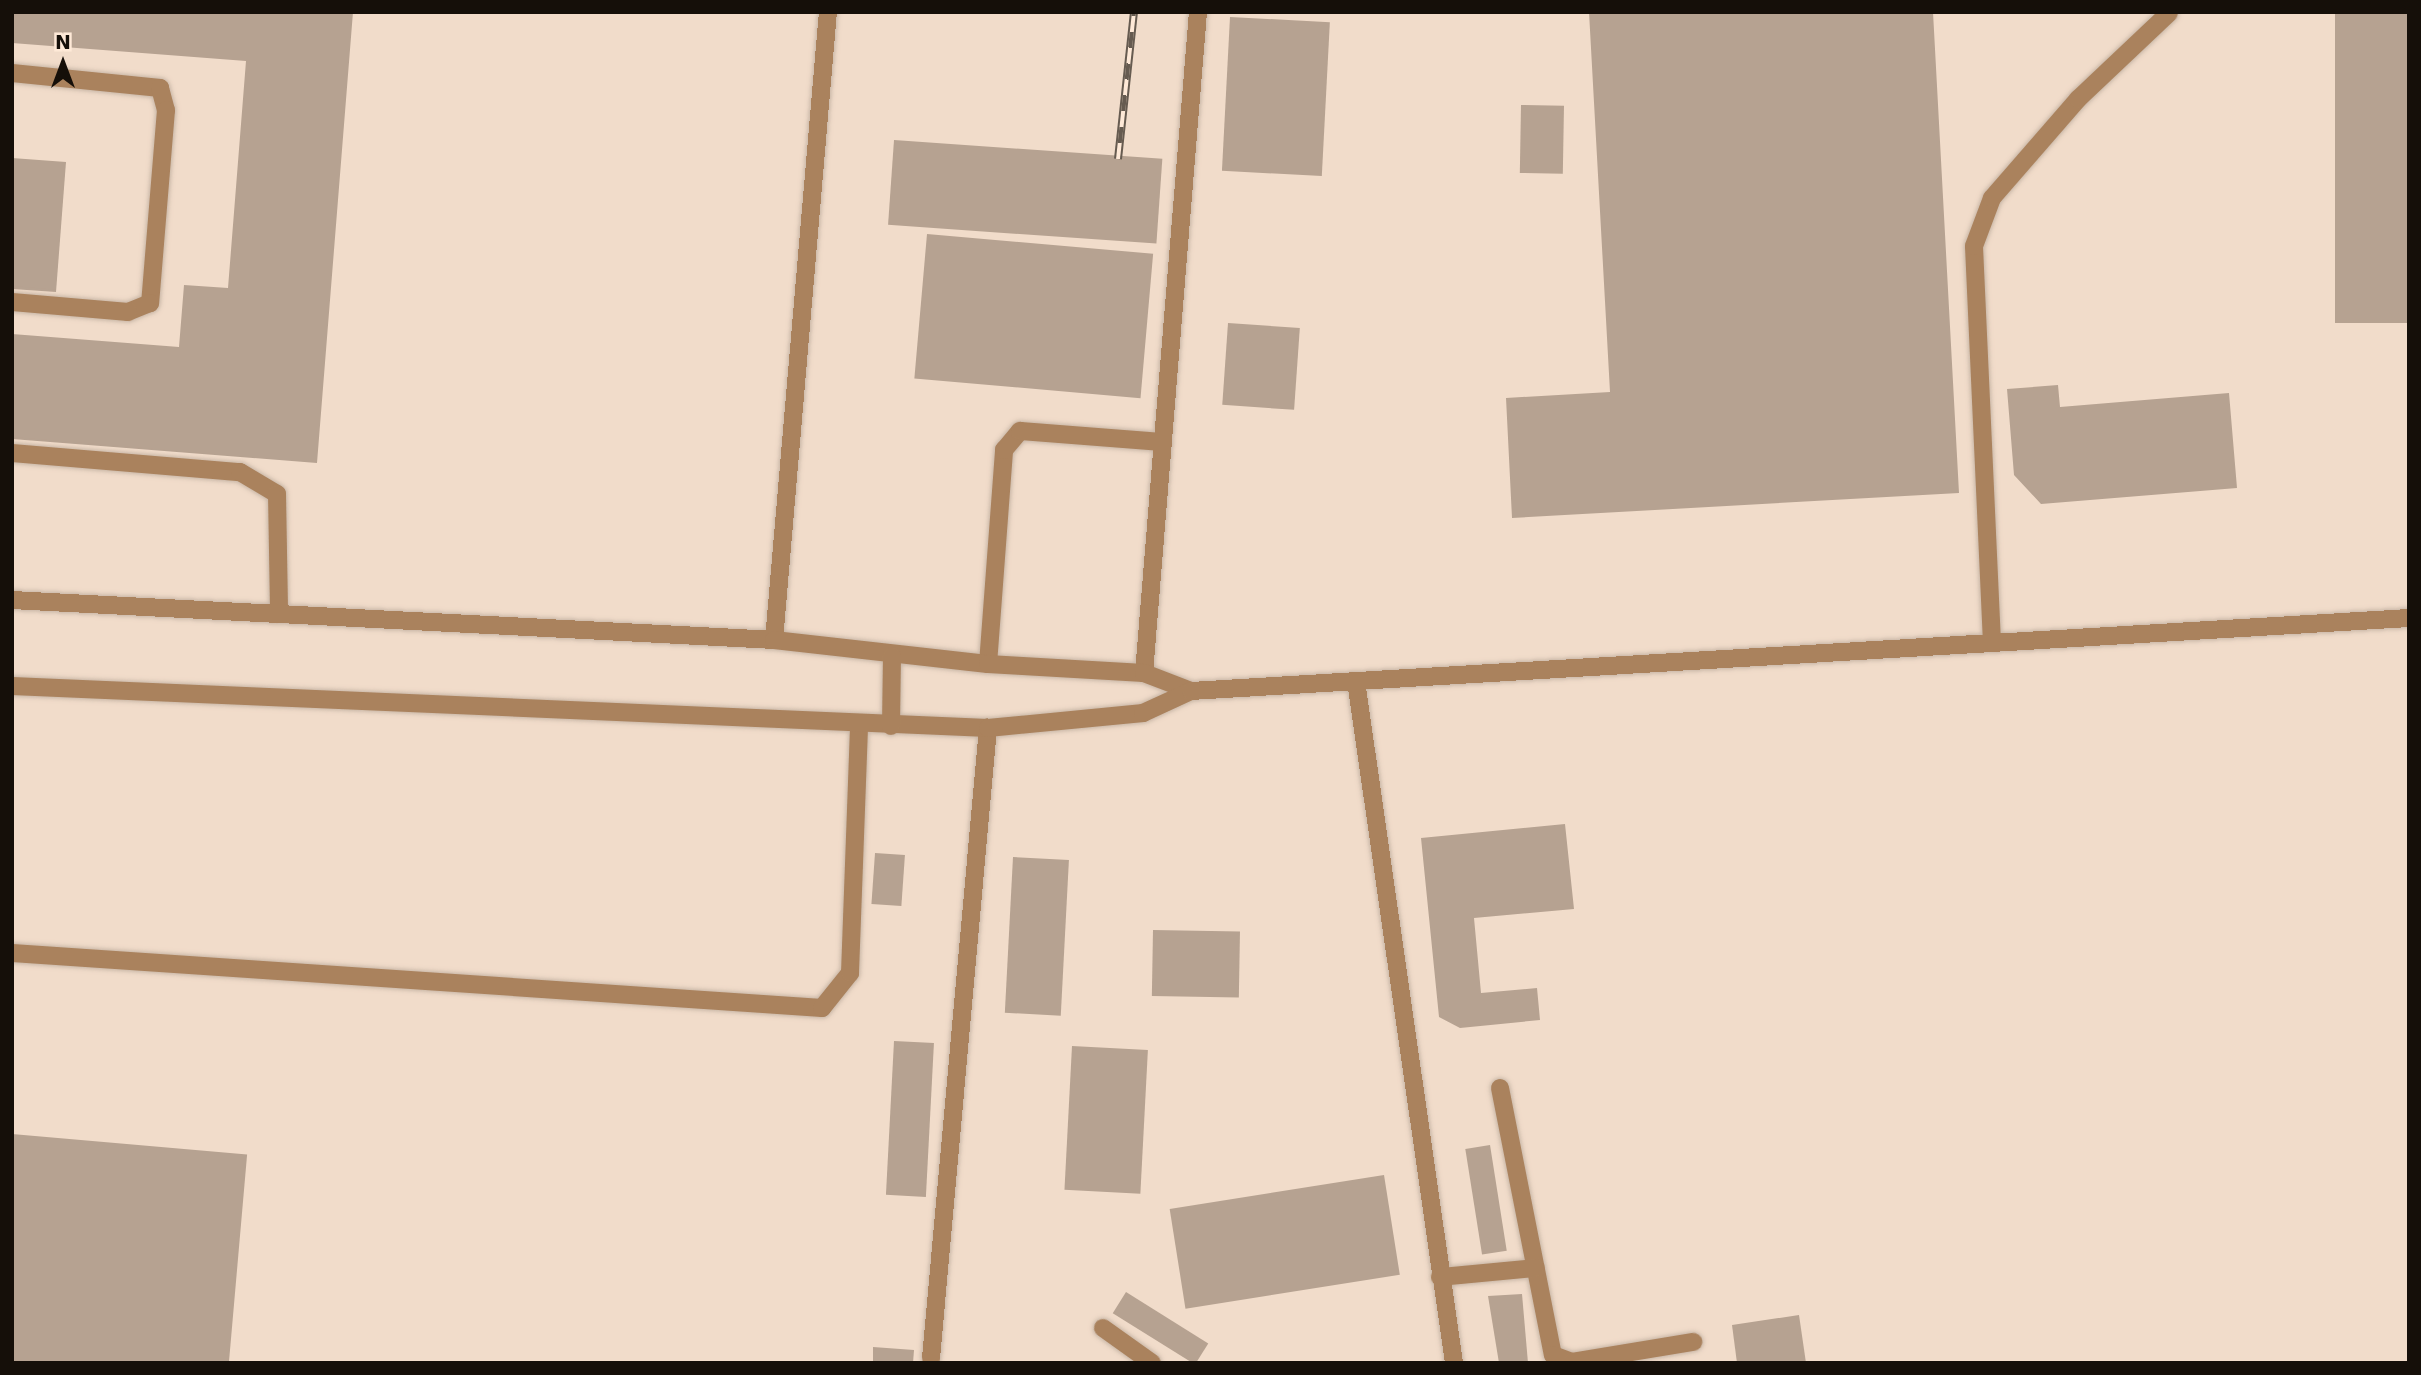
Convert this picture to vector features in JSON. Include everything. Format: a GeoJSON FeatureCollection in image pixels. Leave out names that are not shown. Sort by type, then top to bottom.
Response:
{"type":"FeatureCollection","features":[{"type":"Feature","properties":{"kind":"street"},"geometry":{"type":"LineString","coordinates":[[774,640],[828,12]]}},
{"type":"Feature","properties":{"kind":"street"},"geometry":{"type":"LineString","coordinates":[[1144,673],[1198,12]]}},
{"type":"Feature","properties":{"kind":"street"},"geometry":{"type":"LineString","coordinates":[[1992,643],[1974,246],[1992,198],[2078,99],[2169,13]]}},
{"type":"Feature","properties":{"kind":"street"},"geometry":{"type":"LineString","coordinates":[[12,73],[160,88],[166,110],[150,303],[128,312],[12,302]]}},
{"type":"Feature","properties":{"kind":"street"},"geometry":{"type":"LineString","coordinates":[[988,664],[1004,450],[1020,431],[1163,442]]}},
{"type":"Feature","properties":{"kind":"street"},"geometry":{"type":"LineString","coordinates":[[12,453],[240,472],[277,494],[279,614]]}},
{"type":"Feature","properties":{"kind":"street"},"geometry":{"type":"LineString","coordinates":[[12,600],[774,640],[892,656],[1144,673],[1191,691]]}},
{"type":"Feature","properties":{"kind":"street"},"geometry":{"type":"LineString","coordinates":[[12,686],[859,726],[988,728],[1143,713],[1191,691],[2409,618]]}},
{"type":"Feature","properties":{"kind":"street"},"geometry":{"type":"LineString","coordinates":[[891,726],[892,656]]}},
{"type":"Feature","properties":{"kind":"street"},"geometry":{"type":"LineString","coordinates":[[1356,681],[1454,1363]]}},
{"type":"Feature","properties":{"kind":"street"},"geometry":{"type":"LineString","coordinates":[[12,953],[822,1008],[850,973],[859,726]]}},
{"type":"Feature","properties":{"kind":"street"},"geometry":{"type":"LineString","coordinates":[[931,1358],[988,728]]}},
{"type":"Feature","properties":{"kind":"street"},"geometry":{"type":"LineString","coordinates":[[1500,1088],[1553,1355],[1572,1362],[1693,1342]]}},
{"type":"Feature","properties":{"kind":"street"},"geometry":{"type":"LineString","coordinates":[[1440,1277],[1536,1268]]}},
{"type":"Feature","properties":{"kind":"street"},"geometry":{"type":"LineString","coordinates":[[1103,1328],[1152,1363]]}},
{"type":"Feature","properties":{"kind":"building"},"geometry":{"type":"Polygon","coordinates":[[[12,12],[353,12],[317,463],[12,439],[12,334],[179,347],[184,285],[228,288],[246,61],[12,43],[12,12]]]}},
{"type":"Feature","properties":{"kind":"building"},"geometry":{"type":"Polygon","coordinates":[[[1589,12],[1933,12],[1959,493],[1512,518],[1506,398],[1610,392],[1589,12]]]}},
{"type":"Feature","properties":{"kind":"building"},"geometry":{"type":"Polygon","coordinates":[[[2335,12],[2409,12],[2409,323],[2335,323],[2335,12]]]}},
{"type":"Feature","properties":{"kind":"building"},"geometry":{"type":"Polygon","coordinates":[[[1230,17],[1330,22],[1322,176],[1222,171],[1230,17]]]}},
{"type":"Feature","properties":{"kind":"building"},"geometry":{"type":"Polygon","coordinates":[[[1521,105],[1564,106],[1563,174],[1520,173],[1521,105]]]}},
{"type":"Feature","properties":{"kind":"building"},"geometry":{"type":"Polygon","coordinates":[[[894,140],[1162,159],[1156,244],[888,225],[894,140]]]}},
{"type":"Feature","properties":{"kind":"building"},"geometry":{"type":"Polygon","coordinates":[[[12,158],[66,162],[56,292],[12,289],[12,158]]]}},
{"type":"Feature","properties":{"kind":"building"},"geometry":{"type":"Polygon","coordinates":[[[927,234],[1153,254],[1140,398],[914,378],[927,234]]]}},
{"type":"Feature","properties":{"kind":"building"},"geometry":{"type":"Polygon","coordinates":[[[1228,323],[1300,328],[1294,410],[1222,405],[1228,323]]]}},
{"type":"Feature","properties":{"kind":"building"},"geometry":{"type":"Polygon","coordinates":[[[2058,385],[2060,407],[2229,393],[2237,488],[2041,504],[2014,475],[2007,389],[2058,385]]]}},
{"type":"Feature","properties":{"kind":"building"},"geometry":{"type":"Polygon","coordinates":[[[1565,824],[1574,909],[1474,918],[1481,993],[1537,988],[1540,1020],[1460,1028],[1439,1017],[1421,838],[1565,824]]]}},
{"type":"Feature","properties":{"kind":"building"},"geometry":{"type":"Polygon","coordinates":[[[875,853],[905,855],[901,906],[871,904],[875,853]]]}},
{"type":"Feature","properties":{"kind":"building"},"geometry":{"type":"Polygon","coordinates":[[[1013,857],[1069,860],[1061,1016],[1005,1013],[1013,857]]]}},
{"type":"Feature","properties":{"kind":"building"},"geometry":{"type":"Polygon","coordinates":[[[1153,930],[1240,932],[1239,998],[1152,996],[1153,930]]]}},
{"type":"Feature","properties":{"kind":"building"},"geometry":{"type":"Polygon","coordinates":[[[894,1041],[934,1043],[926,1197],[886,1195],[894,1041]]]}},
{"type":"Feature","properties":{"kind":"building"},"geometry":{"type":"Polygon","coordinates":[[[1072,1046],[1148,1050],[1140,1194],[1064,1190],[1072,1046]]]}},
{"type":"Feature","properties":{"kind":"building"},"geometry":{"type":"Polygon","coordinates":[[[12,1134],[247,1155],[229,1363],[12,1363],[12,1134]]]}},
{"type":"Feature","properties":{"kind":"building"},"geometry":{"type":"Polygon","coordinates":[[[1490,1145],[1507,1251],[1482,1255],[1465,1149],[1490,1145]]]}},
{"type":"Feature","properties":{"kind":"building"},"geometry":{"type":"Polygon","coordinates":[[[1384,1175],[1400,1275],[1185,1309],[1170,1209],[1384,1175]]]}},
{"type":"Feature","properties":{"kind":"building"},"geometry":{"type":"Polygon","coordinates":[[[1126,1292],[1208,1343],[1196,1363],[1192,1363],[1113,1313],[1126,1292]]]}},
{"type":"Feature","properties":{"kind":"building"},"geometry":{"type":"Polygon","coordinates":[[[1522,1294],[1528,1363],[1499,1363],[1488,1296],[1522,1294]]]}},
{"type":"Feature","properties":{"kind":"building"},"geometry":{"type":"Polygon","coordinates":[[[1799,1315],[1806,1363],[1737,1363],[1732,1325],[1799,1315]]]}},
{"type":"Feature","properties":{"kind":"building"},"geometry":{"type":"Polygon","coordinates":[[[873,1347],[914,1350],[913,1363],[873,1363],[873,1347]]]}},
{"type":"Feature","properties":{"kind":"railway"},"geometry":{"type":"LineString","coordinates":[[1118,159],[1134,12]]}}]}
